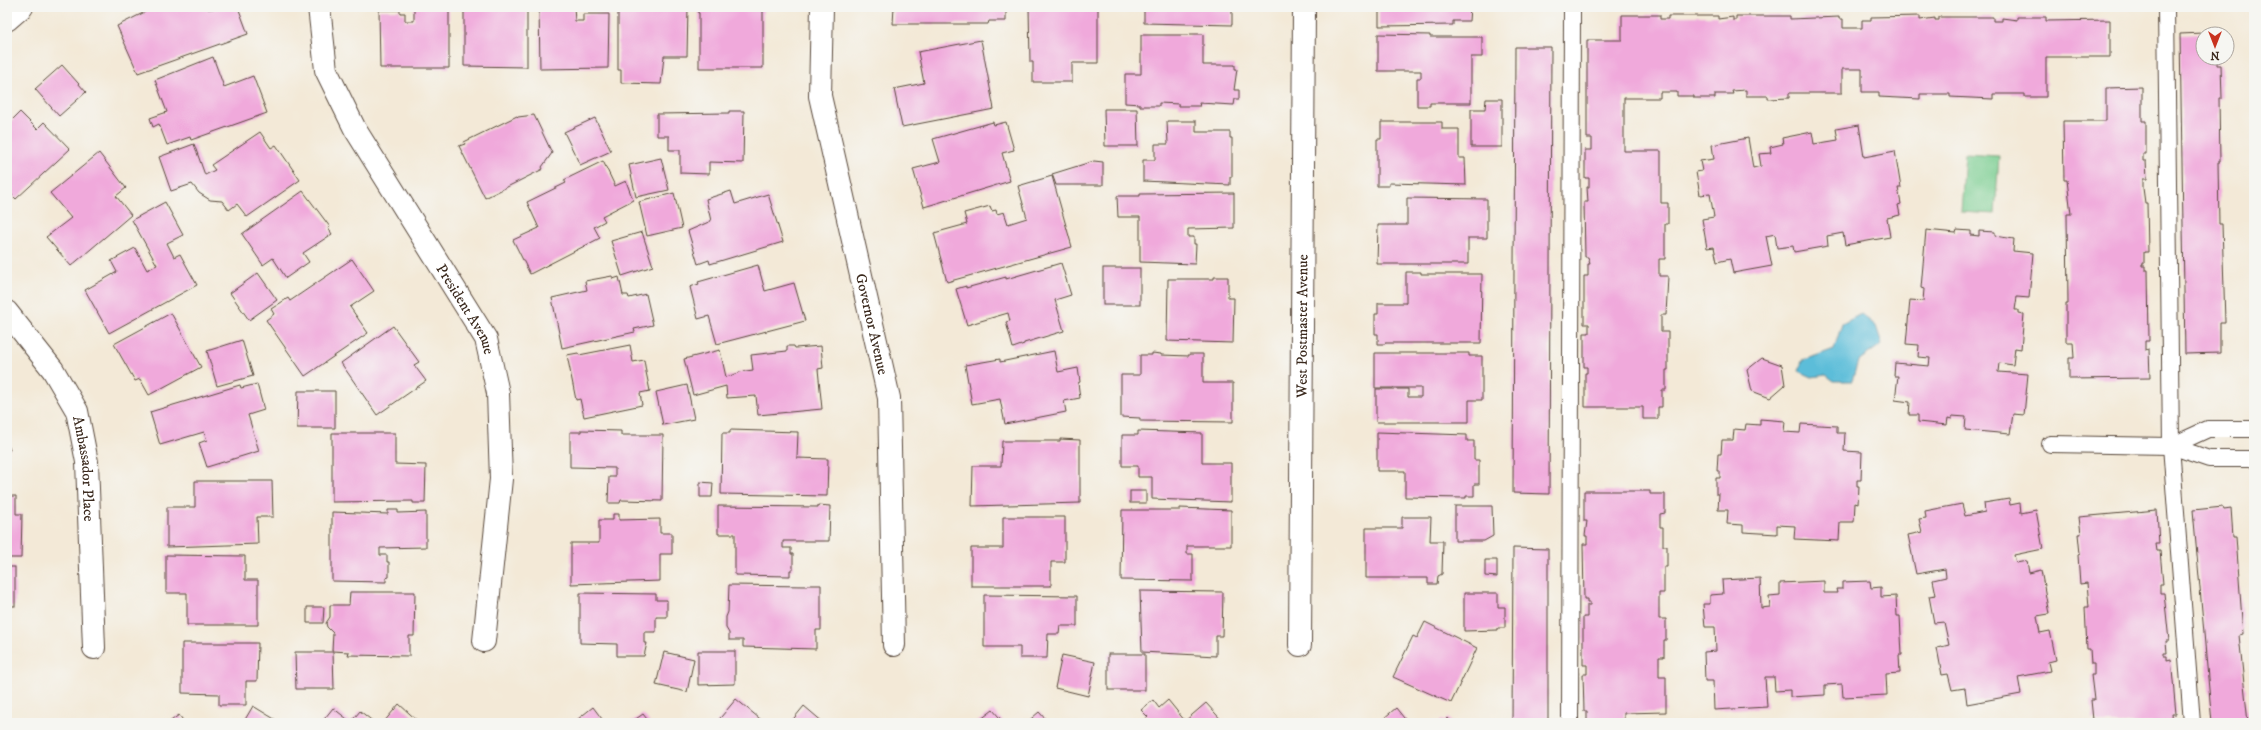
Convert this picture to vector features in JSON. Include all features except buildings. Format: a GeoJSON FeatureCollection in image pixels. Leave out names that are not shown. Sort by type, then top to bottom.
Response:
{"type":"FeatureCollection","features":[{"type":"Feature","properties":{"kind":"street"},"geometry":{"type":"LineString","coordinates":[[7,20],[22,7]]}},
{"type":"Feature","properties":{"kind":"street","name":"President Avenue"},"geometry":{"type":"LineString","coordinates":[[319,7],[326,70],[355,129],[486,339],[498,393],[501,479],[484,641]]}},
{"type":"Feature","properties":{"kind":"street","name":"Governor Avenue"},"geometry":{"type":"LineString","coordinates":[[822,7],[820,96],[890,398],[894,645]]}},
{"type":"Feature","properties":{"kind":"street","name":"West Postmaster Avenue"},"geometry":{"type":"LineString","coordinates":[[1300,645],[1304,7]]}},
{"type":"Feature","properties":{"kind":"street","name":"Ambassador Place"},"geometry":{"type":"LineString","coordinates":[[7,312],[53,370],[77,411],[87,462],[94,648]]}},
{"type":"Feature","properties":{"kind":"lane"},"geometry":{"type":"LineString","coordinates":[[1570,723],[1572,7]]}},
{"type":"Feature","properties":{"kind":"lane"},"geometry":{"type":"LineString","coordinates":[[2166,7],[2171,446],[2192,723]]}},
{"type":"Feature","properties":{"kind":"lane"},"geometry":{"type":"LineString","coordinates":[[2171,446],[2208,429],[2254,429]]}},
{"type":"Feature","properties":{"kind":"lane"},"geometry":{"type":"LineString","coordinates":[[2050,444],[2171,446],[2209,459],[2254,459]]}},
{"type":"Feature","properties":{"kind":"green space"},"geometry":{"type":"Polygon","coordinates":[[[1965,154],[1999,156],[1995,214],[1961,212],[1965,154]]]}},
{"type":"Feature","properties":{"kind":"water"},"geometry":{"type":"Polygon","coordinates":[[[1861,314],[1876,326],[1882,344],[1858,361],[1852,381],[1834,381],[1826,375],[1812,377],[1799,371],[1802,361],[1834,349],[1842,324],[1861,314]]]}}]}
